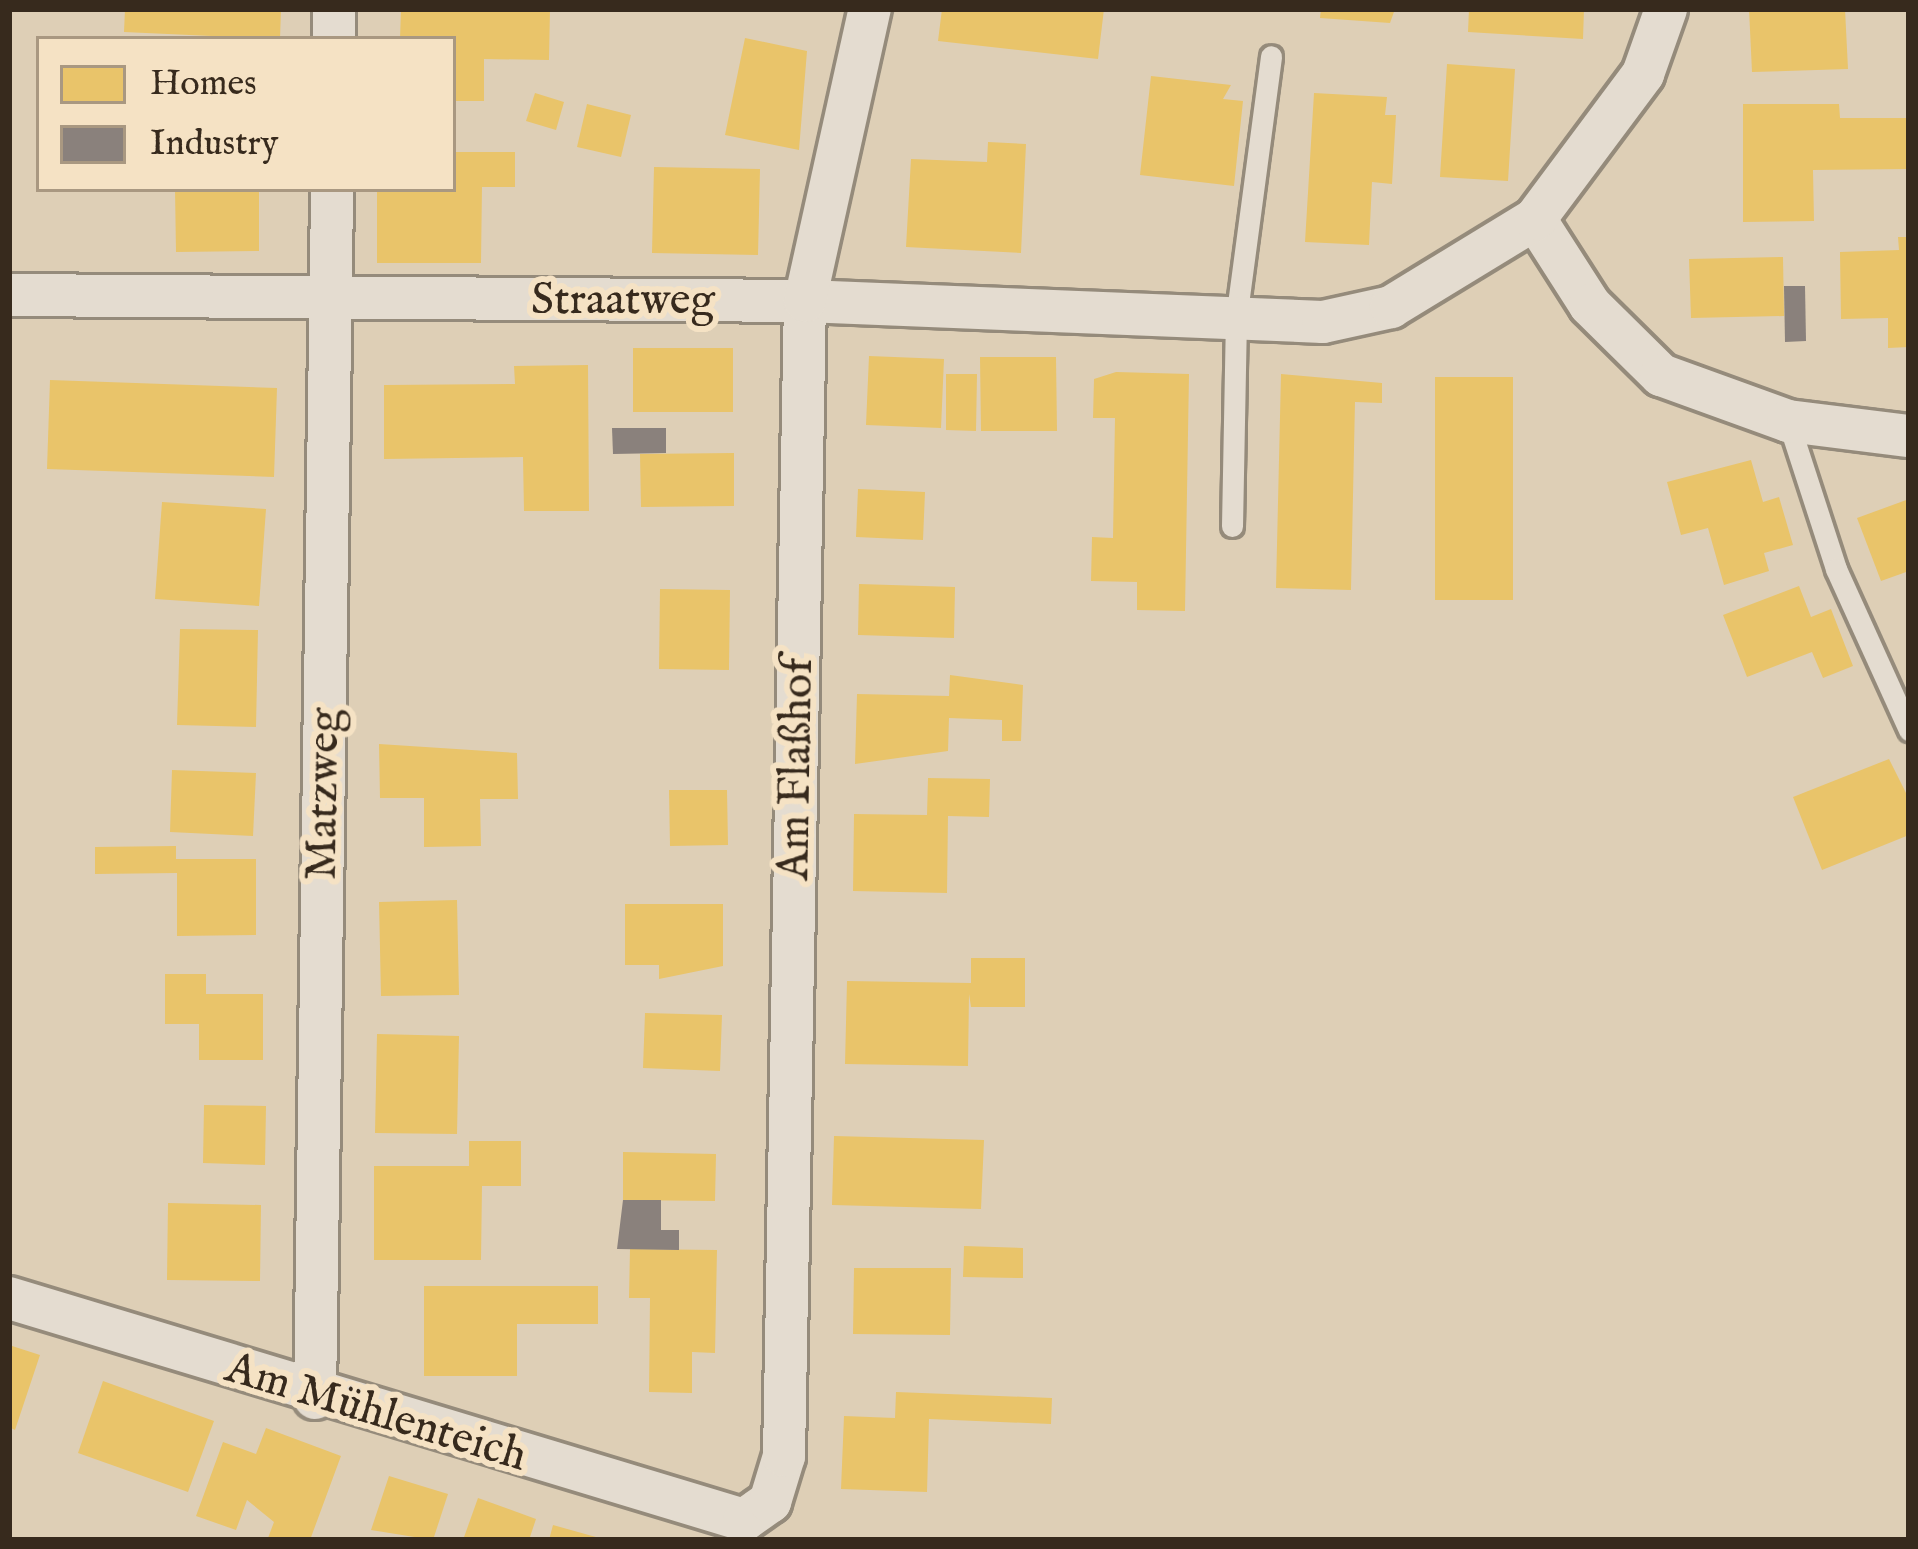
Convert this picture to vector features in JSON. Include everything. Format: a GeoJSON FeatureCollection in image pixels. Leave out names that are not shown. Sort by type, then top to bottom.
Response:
{"type":"FeatureCollection","features":[{"type":"Feature","properties":{"kind":"street","name":"Am Flaßhof"},"geometry":{"type":"LineString","coordinates":[[745,1520],[770,1502],[784,1456],[806,301],[870,9]]}},
{"type":"Feature","properties":{"kind":"street","name":"Straatweg"},"geometry":{"type":"LineString","coordinates":[[9,295],[806,301],[1323,322],[1391,307],[1535,219],[1643,74],[1666,9]]}},
{"type":"Feature","properties":{"kind":"street","name":"Matzweg"},"geometry":{"type":"LineString","coordinates":[[315,1398],[332,192]]}},
{"type":"Feature","properties":{"kind":"street"},"geometry":{"type":"LineString","coordinates":[[1535,219],[1590,305],[1661,375],[1788,421],[1909,436]]}},
{"type":"Feature","properties":{"kind":"street","name":"Am Mühlenteich"},"geometry":{"type":"LineString","coordinates":[[9,1298],[315,1398],[745,1520]]}},
{"type":"Feature","properties":{"kind":"lane"},"geometry":{"type":"LineString","coordinates":[[1232,526],[1236,320],[1271,56]]}},
{"type":"Feature","properties":{"kind":"lane"},"geometry":{"type":"LineString","coordinates":[[1788,421],[1836,568],[1909,730]]}},
{"type":"Feature","properties":{"kind":"building: Homes"},"geometry":{"type":"Polygon","coordinates":[[[125,9],[281,9],[280,36],[124,32],[125,9]]]}},
{"type":"Feature","properties":{"kind":"building: Homes"},"geometry":{"type":"Polygon","coordinates":[[[401,9],[550,9],[549,60],[484,59],[484,101],[456,101],[456,36],[400,36],[401,9]]]}},
{"type":"Feature","properties":{"kind":"building: Homes"},"geometry":{"type":"Polygon","coordinates":[[[942,9],[1104,9],[1098,59],[938,41],[942,9]]]}},
{"type":"Feature","properties":{"kind":"building: Homes"},"geometry":{"type":"Polygon","coordinates":[[[1321,9],[1395,9],[1390,23],[1320,18],[1321,9]]]}},
{"type":"Feature","properties":{"kind":"building: Homes"},"geometry":{"type":"Polygon","coordinates":[[[1469,9],[1584,9],[1583,39],[1468,32],[1469,9]]]}},
{"type":"Feature","properties":{"kind":"building: Homes"},"geometry":{"type":"Polygon","coordinates":[[[1749,9],[1845,9],[1848,69],[1752,72],[1749,9]]]}},
{"type":"Feature","properties":{"kind":"building: Homes"},"geometry":{"type":"Polygon","coordinates":[[[745,38],[807,51],[799,150],[725,135],[745,38]]]}},
{"type":"Feature","properties":{"kind":"building: Homes"},"geometry":{"type":"Polygon","coordinates":[[[1447,64],[1515,69],[1508,181],[1440,177],[1447,64]]]}},
{"type":"Feature","properties":{"kind":"building: Homes"},"geometry":{"type":"Polygon","coordinates":[[[1151,76],[1231,85],[1223,99],[1243,101],[1234,186],[1140,175],[1151,76]]]}},
{"type":"Feature","properties":{"kind":"building: Homes"},"geometry":{"type":"Polygon","coordinates":[[[535,93],[564,102],[556,130],[526,121],[535,93]]]}},
{"type":"Feature","properties":{"kind":"building: Homes"},"geometry":{"type":"Polygon","coordinates":[[[1314,93],[1387,97],[1385,115],[1396,115],[1392,184],[1372,182],[1369,245],[1305,242],[1314,93]]]}},
{"type":"Feature","properties":{"kind":"building: Homes"},"geometry":{"type":"Polygon","coordinates":[[[587,104],[631,115],[621,157],[577,147],[587,104]]]}},
{"type":"Feature","properties":{"kind":"building: Homes"},"geometry":{"type":"Polygon","coordinates":[[[1743,104],[1839,104],[1840,118],[1909,118],[1909,169],[1813,170],[1814,221],[1743,222],[1743,104]]]}},
{"type":"Feature","properties":{"kind":"building: Homes"},"geometry":{"type":"Polygon","coordinates":[[[988,142],[1026,144],[1021,253],[906,247],[911,159],[987,162],[988,142]]]}},
{"type":"Feature","properties":{"kind":"building: Homes"},"geometry":{"type":"Polygon","coordinates":[[[456,152],[515,152],[515,187],[482,187],[481,263],[377,263],[377,192],[456,192],[456,152]]]}},
{"type":"Feature","properties":{"kind":"building: Homes"},"geometry":{"type":"Polygon","coordinates":[[[654,167],[760,169],[758,255],[652,253],[654,167]]]}},
{"type":"Feature","properties":{"kind":"building: Homes"},"geometry":{"type":"Polygon","coordinates":[[[175,192],[259,192],[259,251],[176,252],[175,192]]]}},
{"type":"Feature","properties":{"kind":"building: Homes"},"geometry":{"type":"Polygon","coordinates":[[[1898,237],[1909,237],[1909,347],[1888,348],[1888,318],[1841,319],[1840,252],[1899,250],[1898,237]]]}},
{"type":"Feature","properties":{"kind":"building: Homes"},"geometry":{"type":"Polygon","coordinates":[[[1783,257],[1784,316],[1691,318],[1689,259],[1783,257]]]}},
{"type":"Feature","properties":{"kind":"building: Homes"},"geometry":{"type":"Polygon","coordinates":[[[633,348],[733,348],[733,412],[633,412],[633,348]]]}},
{"type":"Feature","properties":{"kind":"building: Homes"},"geometry":{"type":"Polygon","coordinates":[[[869,356],[944,359],[941,428],[866,425],[869,356]]]}},
{"type":"Feature","properties":{"kind":"building: Homes"},"geometry":{"type":"Polygon","coordinates":[[[980,357],[1056,357],[1057,431],[981,431],[980,357]]]}},
{"type":"Feature","properties":{"kind":"building: Homes"},"geometry":{"type":"Polygon","coordinates":[[[588,365],[589,511],[524,511],[523,457],[384,459],[384,385],[515,384],[514,366],[588,365]]]}},
{"type":"Feature","properties":{"kind":"building: Homes"},"geometry":{"type":"Polygon","coordinates":[[[1116,372],[1189,374],[1185,611],[1137,610],[1137,582],[1091,581],[1092,537],[1113,538],[1115,418],[1093,418],[1094,379],[1116,372]]]}},
{"type":"Feature","properties":{"kind":"building: Homes"},"geometry":{"type":"Polygon","coordinates":[[[946,374],[977,374],[976,431],[946,430],[946,374]]]}},
{"type":"Feature","properties":{"kind":"building: Homes"},"geometry":{"type":"Polygon","coordinates":[[[1281,374],[1382,383],[1382,403],[1355,402],[1351,590],[1276,588],[1281,374]]]}},
{"type":"Feature","properties":{"kind":"building: Homes"},"geometry":{"type":"Polygon","coordinates":[[[1435,377],[1513,377],[1513,600],[1435,600],[1435,377]]]}},
{"type":"Feature","properties":{"kind":"building: Homes"},"geometry":{"type":"Polygon","coordinates":[[[50,380],[277,388],[274,477],[47,469],[50,380]]]}},
{"type":"Feature","properties":{"kind":"building: Homes"},"geometry":{"type":"Polygon","coordinates":[[[734,453],[734,506],[641,507],[640,454],[734,453]]]}},
{"type":"Feature","properties":{"kind":"building: Homes"},"geometry":{"type":"Polygon","coordinates":[[[1751,460],[1763,502],[1779,497],[1793,545],[1764,553],[1769,571],[1724,585],[1708,528],[1681,535],[1667,482],[1751,460]]]}},
{"type":"Feature","properties":{"kind":"building: Homes"},"geometry":{"type":"Polygon","coordinates":[[[858,489],[925,492],[923,540],[856,537],[858,489]]]}},
{"type":"Feature","properties":{"kind":"building: Homes"},"geometry":{"type":"Polygon","coordinates":[[[1909,499],[1909,571],[1881,581],[1857,518],[1909,499]]]}},
{"type":"Feature","properties":{"kind":"building: Homes"},"geometry":{"type":"Polygon","coordinates":[[[162,502],[266,509],[259,606],[155,599],[162,502]]]}},
{"type":"Feature","properties":{"kind":"building: Homes"},"geometry":{"type":"Polygon","coordinates":[[[859,584],[955,587],[954,638],[858,635],[859,584]]]}},
{"type":"Feature","properties":{"kind":"building: Homes"},"geometry":{"type":"Polygon","coordinates":[[[1799,586],[1811,617],[1831,609],[1853,666],[1823,678],[1812,652],[1747,677],[1723,615],[1799,586]]]}},
{"type":"Feature","properties":{"kind":"building: Homes"},"geometry":{"type":"Polygon","coordinates":[[[660,589],[730,590],[729,670],[659,669],[660,589]]]}},
{"type":"Feature","properties":{"kind":"building: Homes"},"geometry":{"type":"Polygon","coordinates":[[[180,629],[258,630],[256,727],[177,725],[180,629]]]}},
{"type":"Feature","properties":{"kind":"building: Homes"},"geometry":{"type":"Polygon","coordinates":[[[950,675],[1023,685],[1021,741],[1002,741],[1002,720],[949,718],[948,751],[855,764],[857,694],[949,696],[950,675]]]}},
{"type":"Feature","properties":{"kind":"building: Homes"},"geometry":{"type":"Polygon","coordinates":[[[379,744],[517,753],[518,799],[480,799],[481,846],[424,847],[424,798],[380,798],[379,744]]]}},
{"type":"Feature","properties":{"kind":"building: Homes"},"geometry":{"type":"Polygon","coordinates":[[[1889,759],[1909,799],[1909,835],[1822,870],[1793,797],[1889,759]]]}},
{"type":"Feature","properties":{"kind":"building: Homes"},"geometry":{"type":"Polygon","coordinates":[[[172,770],[256,773],[253,836],[170,832],[172,770]]]}},
{"type":"Feature","properties":{"kind":"building: Homes"},"geometry":{"type":"Polygon","coordinates":[[[928,778],[990,779],[989,817],[948,816],[947,893],[853,891],[854,814],[927,815],[928,778]]]}},
{"type":"Feature","properties":{"kind":"building: Homes"},"geometry":{"type":"Polygon","coordinates":[[[669,790],[727,790],[728,845],[670,846],[669,790]]]}},
{"type":"Feature","properties":{"kind":"building: Homes"},"geometry":{"type":"Polygon","coordinates":[[[176,846],[176,859],[256,859],[256,935],[177,936],[177,873],[95,874],[95,847],[176,846]]]}},
{"type":"Feature","properties":{"kind":"building: Homes"},"geometry":{"type":"Polygon","coordinates":[[[457,900],[459,995],[381,996],[379,902],[457,900]]]}},
{"type":"Feature","properties":{"kind":"building: Homes"},"geometry":{"type":"Polygon","coordinates":[[[625,904],[723,904],[723,966],[659,979],[659,965],[625,965],[625,904]]]}},
{"type":"Feature","properties":{"kind":"building: Homes"},"geometry":{"type":"Polygon","coordinates":[[[971,958],[1025,958],[1025,1007],[971,1007],[969,994],[968,1066],[845,1064],[847,981],[971,983],[971,958]]]}},
{"type":"Feature","properties":{"kind":"building: Homes"},"geometry":{"type":"Polygon","coordinates":[[[165,974],[206,974],[206,994],[263,994],[263,1060],[199,1060],[199,1024],[165,1024],[165,974]]]}},
{"type":"Feature","properties":{"kind":"building: Homes"},"geometry":{"type":"Polygon","coordinates":[[[645,1013],[722,1015],[720,1071],[643,1068],[645,1013]]]}},
{"type":"Feature","properties":{"kind":"building: Homes"},"geometry":{"type":"Polygon","coordinates":[[[377,1034],[459,1036],[457,1134],[375,1133],[377,1034]]]}},
{"type":"Feature","properties":{"kind":"building: Homes"},"geometry":{"type":"Polygon","coordinates":[[[204,1105],[266,1106],[265,1165],[203,1163],[204,1105]]]}},
{"type":"Feature","properties":{"kind":"building: Homes"},"geometry":{"type":"Polygon","coordinates":[[[834,1136],[984,1140],[981,1209],[832,1205],[834,1136]]]}},
{"type":"Feature","properties":{"kind":"building: Homes"},"geometry":{"type":"Polygon","coordinates":[[[469,1141],[521,1141],[521,1186],[482,1186],[481,1260],[374,1260],[374,1166],[469,1166],[469,1141]]]}},
{"type":"Feature","properties":{"kind":"building: Homes"},"geometry":{"type":"Polygon","coordinates":[[[623,1152],[716,1154],[715,1201],[623,1200],[623,1152]]]}},
{"type":"Feature","properties":{"kind":"building: Homes"},"geometry":{"type":"Polygon","coordinates":[[[168,1203],[261,1205],[260,1281],[167,1280],[168,1203]]]}},
{"type":"Feature","properties":{"kind":"building: Homes"},"geometry":{"type":"Polygon","coordinates":[[[964,1246],[1023,1248],[1023,1278],[963,1277],[964,1246]]]}},
{"type":"Feature","properties":{"kind":"building: Homes"},"geometry":{"type":"Polygon","coordinates":[[[630,1249],[717,1250],[715,1353],[692,1352],[692,1393],[649,1392],[650,1298],[629,1298],[630,1249]]]}},
{"type":"Feature","properties":{"kind":"building: Homes"},"geometry":{"type":"Polygon","coordinates":[[[854,1268],[951,1268],[950,1335],[853,1334],[854,1268]]]}},
{"type":"Feature","properties":{"kind":"building: Homes"},"geometry":{"type":"Polygon","coordinates":[[[424,1286],[598,1286],[598,1324],[517,1324],[517,1376],[424,1376],[424,1286]]]}},
{"type":"Feature","properties":{"kind":"building: Homes"},"geometry":{"type":"Polygon","coordinates":[[[9,1345],[40,1355],[15,1430],[9,1427],[9,1345]]]}},
{"type":"Feature","properties":{"kind":"building: Homes"},"geometry":{"type":"Polygon","coordinates":[[[103,1381],[214,1421],[188,1492],[78,1453],[103,1381]]]}},
{"type":"Feature","properties":{"kind":"building: Homes"},"geometry":{"type":"Polygon","coordinates":[[[896,1392],[1052,1398],[1051,1424],[929,1419],[927,1492],[841,1489],[844,1416],[895,1418],[896,1392]]]}},
{"type":"Feature","properties":{"kind":"building: Homes"},"geometry":{"type":"Polygon","coordinates":[[[266,1428],[341,1456],[310,1540],[268,1538],[274,1522],[247,1500],[236,1530],[196,1516],[223,1442],[256,1454],[266,1428]]]}},
{"type":"Feature","properties":{"kind":"building: Homes"},"geometry":{"type":"Polygon","coordinates":[[[389,1476],[448,1494],[433,1540],[371,1530],[389,1476]]]}},
{"type":"Feature","properties":{"kind":"building: Homes"},"geometry":{"type":"Polygon","coordinates":[[[478,1498],[536,1519],[529,1540],[463,1540],[478,1498]]]}},
{"type":"Feature","properties":{"kind":"building: Homes"},"geometry":{"type":"Polygon","coordinates":[[[553,1525],[603,1539],[603,1540],[549,1540],[553,1525]]]}},
{"type":"Feature","properties":{"kind":"building: Industry"},"geometry":{"type":"Polygon","coordinates":[[[1784,286],[1805,286],[1806,341],[1785,342],[1784,286]]]}},
{"type":"Feature","properties":{"kind":"building: Industry"},"geometry":{"type":"Polygon","coordinates":[[[612,428],[666,428],[666,453],[613,454],[612,428]]]}},
{"type":"Feature","properties":{"kind":"building: Industry"},"geometry":{"type":"Polygon","coordinates":[[[623,1200],[661,1200],[661,1230],[679,1230],[679,1250],[617,1249],[623,1200]]]}}]}
